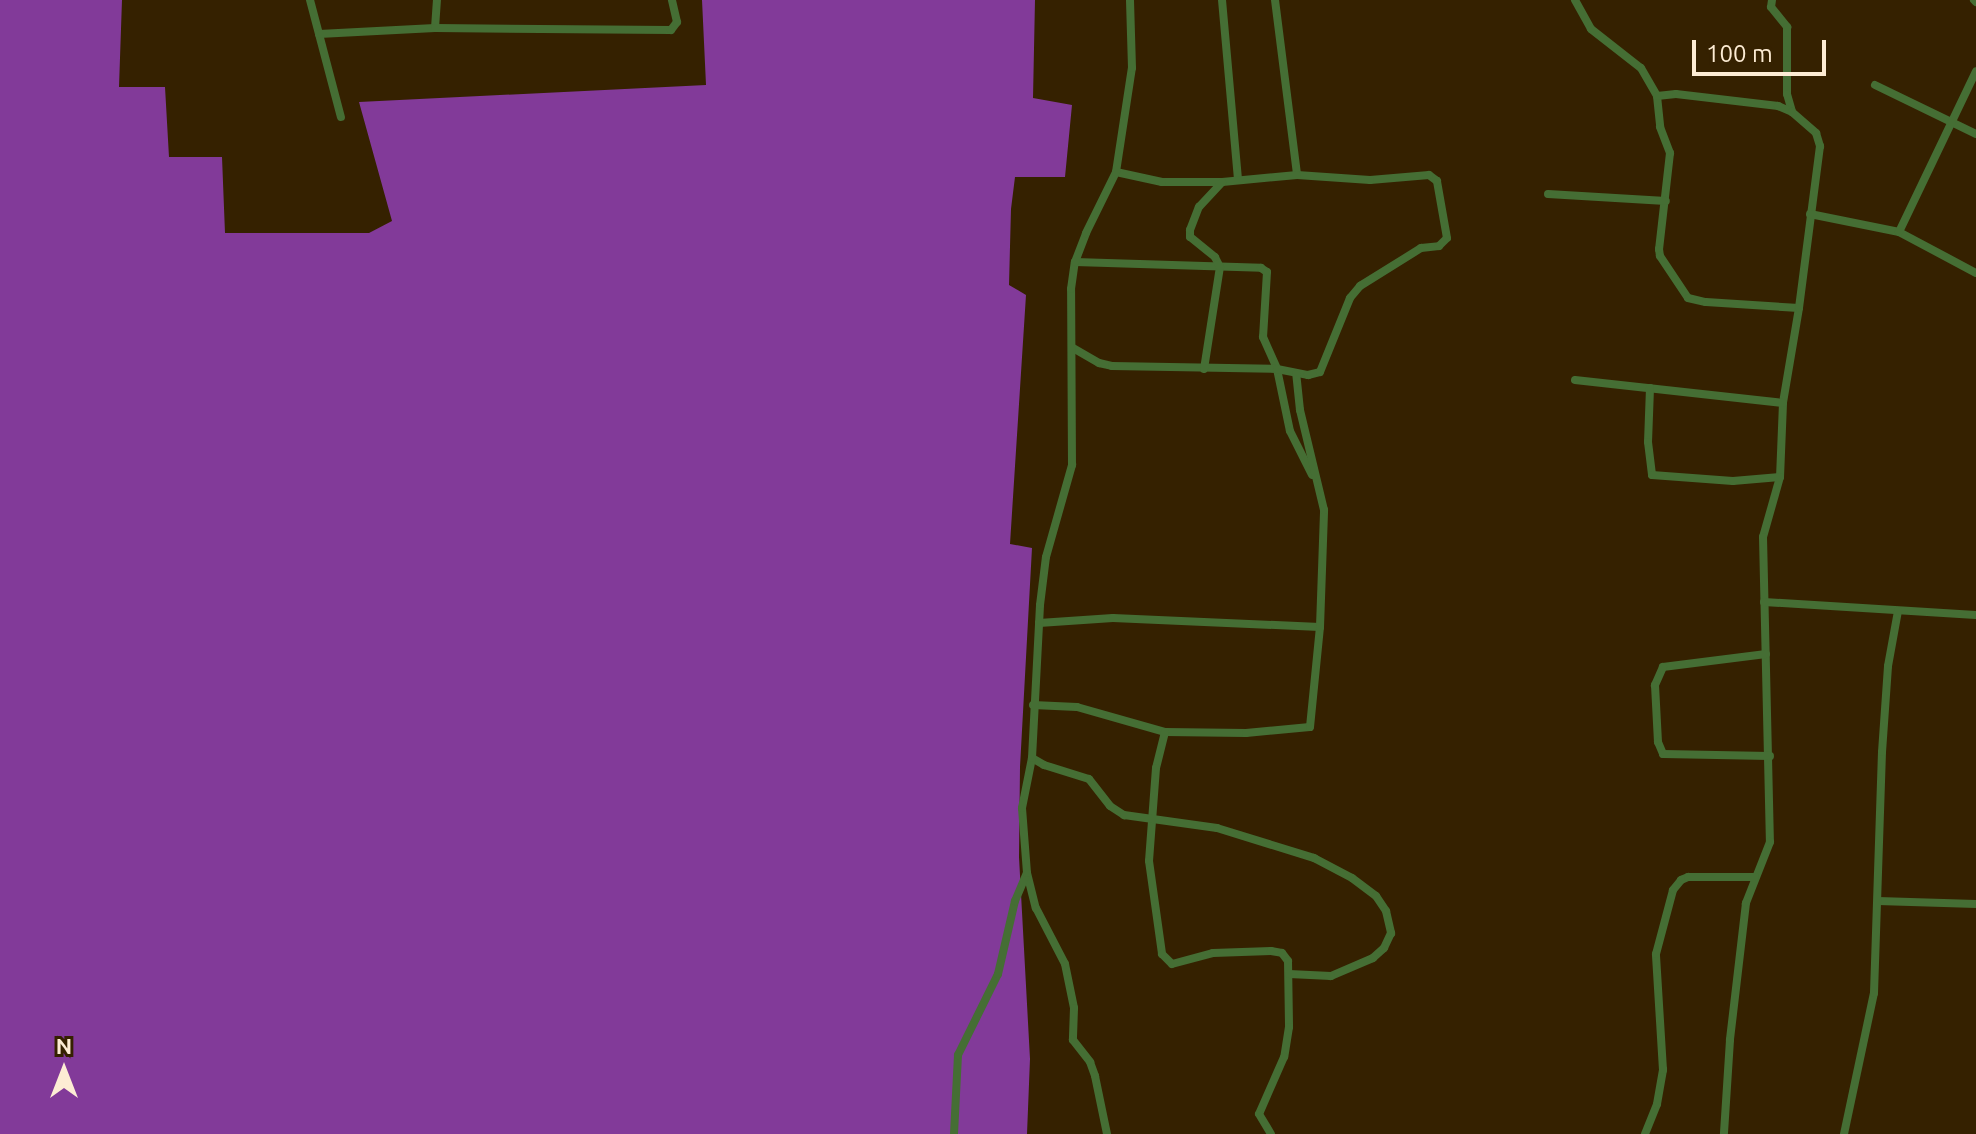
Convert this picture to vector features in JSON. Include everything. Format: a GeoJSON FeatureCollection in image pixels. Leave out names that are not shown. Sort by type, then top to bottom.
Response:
{"type":"FeatureCollection","features":[{"type":"Feature","properties":{"kind":"street"},"geometry":{"type":"LineString","coordinates":[[310,0],[341,117]]}},
{"type":"Feature","properties":{"kind":"street"},"geometry":{"type":"LineString","coordinates":[[435,28],[437,0]]}},
{"type":"Feature","properties":{"kind":"street"},"geometry":{"type":"LineString","coordinates":[[319,34],[435,28],[671,30],[677,22],[672,0]]}},
{"type":"Feature","properties":{"kind":"street"},"geometry":{"type":"LineString","coordinates":[[1107,1134],[1090,1062],[1073,1040],[1074,1008],[1065,964],[1036,908],[1027,873],[1022,808],[1032,758],[1033,705],[1046,557],[1072,465],[1071,289],[1075,262],[1116,172],[1132,68],[1130,0]]}},
{"type":"Feature","properties":{"kind":"street"},"geometry":{"type":"LineString","coordinates":[[1222,0],[1238,179]]}},
{"type":"Feature","properties":{"kind":"street"},"geometry":{"type":"LineString","coordinates":[[1275,0],[1297,175]]}},
{"type":"Feature","properties":{"kind":"street"},"geometry":{"type":"LineString","coordinates":[[1575,0],[1591,29],[1641,68],[1657,96],[1660,127],[1670,153],[1660,256],[1688,298],[1799,308]]}},
{"type":"Feature","properties":{"kind":"street"},"geometry":{"type":"LineString","coordinates":[[1772,0],[1771,7],[1787,27],[1787,94],[1792,112]]}},
{"type":"Feature","properties":{"kind":"street"},"geometry":{"type":"LineString","coordinates":[[1899,232],[1976,71]]}},
{"type":"Feature","properties":{"kind":"street"},"geometry":{"type":"LineString","coordinates":[[1875,85],[1949,124],[1976,134]]}},
{"type":"Feature","properties":{"kind":"street"},"geometry":{"type":"LineString","coordinates":[[1657,96],[1676,94],[1778,106],[1792,112],[1816,133],[1820,146],[1783,403],[1780,477],[1764,522],[1770,842],[1746,903],[1730,1040],[1724,1134]]}},
{"type":"Feature","properties":{"kind":"street"},"geometry":{"type":"LineString","coordinates":[[1073,348],[1099,363],[1112,366],[1277,369],[1296,374],[1320,372],[1350,298],[1360,286],[1421,248],[1439,246],[1447,238],[1435,177],[1370,180],[1297,175],[1222,182],[1162,182],[1116,172]]}},
{"type":"Feature","properties":{"kind":"street"},"geometry":{"type":"LineString","coordinates":[[1204,369],[1220,267],[1215,257],[1190,237],[1199,207],[1222,182]]}},
{"type":"Feature","properties":{"kind":"street"},"geometry":{"type":"LineString","coordinates":[[1548,194],[1666,201]]}},
{"type":"Feature","properties":{"kind":"street"},"geometry":{"type":"LineString","coordinates":[[1810,214],[1899,232],[1976,273]]}},
{"type":"Feature","properties":{"kind":"street"},"geometry":{"type":"LineString","coordinates":[[1075,262],[1261,268],[1267,272],[1263,337],[1277,369],[1290,431],[1317,482]]}},
{"type":"Feature","properties":{"kind":"street"},"geometry":{"type":"LineString","coordinates":[[1033,705],[1077,707],[1165,732],[1246,733],[1310,727],[1320,627],[1324,510],[1300,410],[1296,374]]}},
{"type":"Feature","properties":{"kind":"street"},"geometry":{"type":"LineString","coordinates":[[1575,380],[1783,403]]}},
{"type":"Feature","properties":{"kind":"street"},"geometry":{"type":"LineString","coordinates":[[1650,388],[1648,442],[1652,475],[1733,481],[1780,477]]}},
{"type":"Feature","properties":{"kind":"street"},"geometry":{"type":"LineString","coordinates":[[1764,602],[1976,615]]}},
{"type":"Feature","properties":{"kind":"street"},"geometry":{"type":"LineString","coordinates":[[1844,1134],[1874,993],[1883,738],[1888,666],[1898,611]]}},
{"type":"Feature","properties":{"kind":"street"},"geometry":{"type":"LineString","coordinates":[[1039,623],[1113,618],[1320,627]]}},
{"type":"Feature","properties":{"kind":"street"},"geometry":{"type":"LineString","coordinates":[[1766,654],[1663,667],[1655,685],[1658,742],[1663,754],[1770,756]]}},
{"type":"Feature","properties":{"kind":"street"},"geometry":{"type":"LineString","coordinates":[[1165,732],[1156,768],[1151,819],[1152,892],[1156,927],[1166,961],[1182,963],[1231,951],[1271,951],[1282,953],[1288,961],[1289,1027],[1284,1057],[1259,1114],[1271,1134]]}},
{"type":"Feature","properties":{"kind":"street"},"geometry":{"type":"LineString","coordinates":[[1032,758],[1044,765],[1089,779],[1110,806],[1124,815],[1217,828],[1314,858],[1352,878],[1376,896],[1386,911],[1391,933],[1384,948],[1373,958],[1331,976],[1289,974]]}},
{"type":"Feature","properties":{"kind":"street"},"geometry":{"type":"LineString","coordinates":[[954,1134],[958,1055],[998,974],[1015,901],[1027,873]]}},
{"type":"Feature","properties":{"kind":"street"},"geometry":{"type":"LineString","coordinates":[[1645,1134],[1657,1104],[1663,1070],[1656,954],[1673,890],[1688,877],[1755,877]]}},
{"type":"Feature","properties":{"kind":"street"},"geometry":{"type":"LineString","coordinates":[[1878,901],[1976,904]]}},
{"type":"Feature","properties":{"kind":"shaded area"},"geometry":{"type":"Polygon","coordinates":[[[0,0],[122,0],[119,87],[165,87],[169,157],[222,157],[225,233],[369,233],[392,221],[359,102],[706,85],[702,0],[1035,0],[1033,98],[1072,105],[1065,177],[1015,177],[1011,209],[1009,285],[1026,295],[1010,544],[1032,548],[1020,767],[1019,857],[1030,1059],[1027,1134],[0,1134],[0,0]]]}}]}
